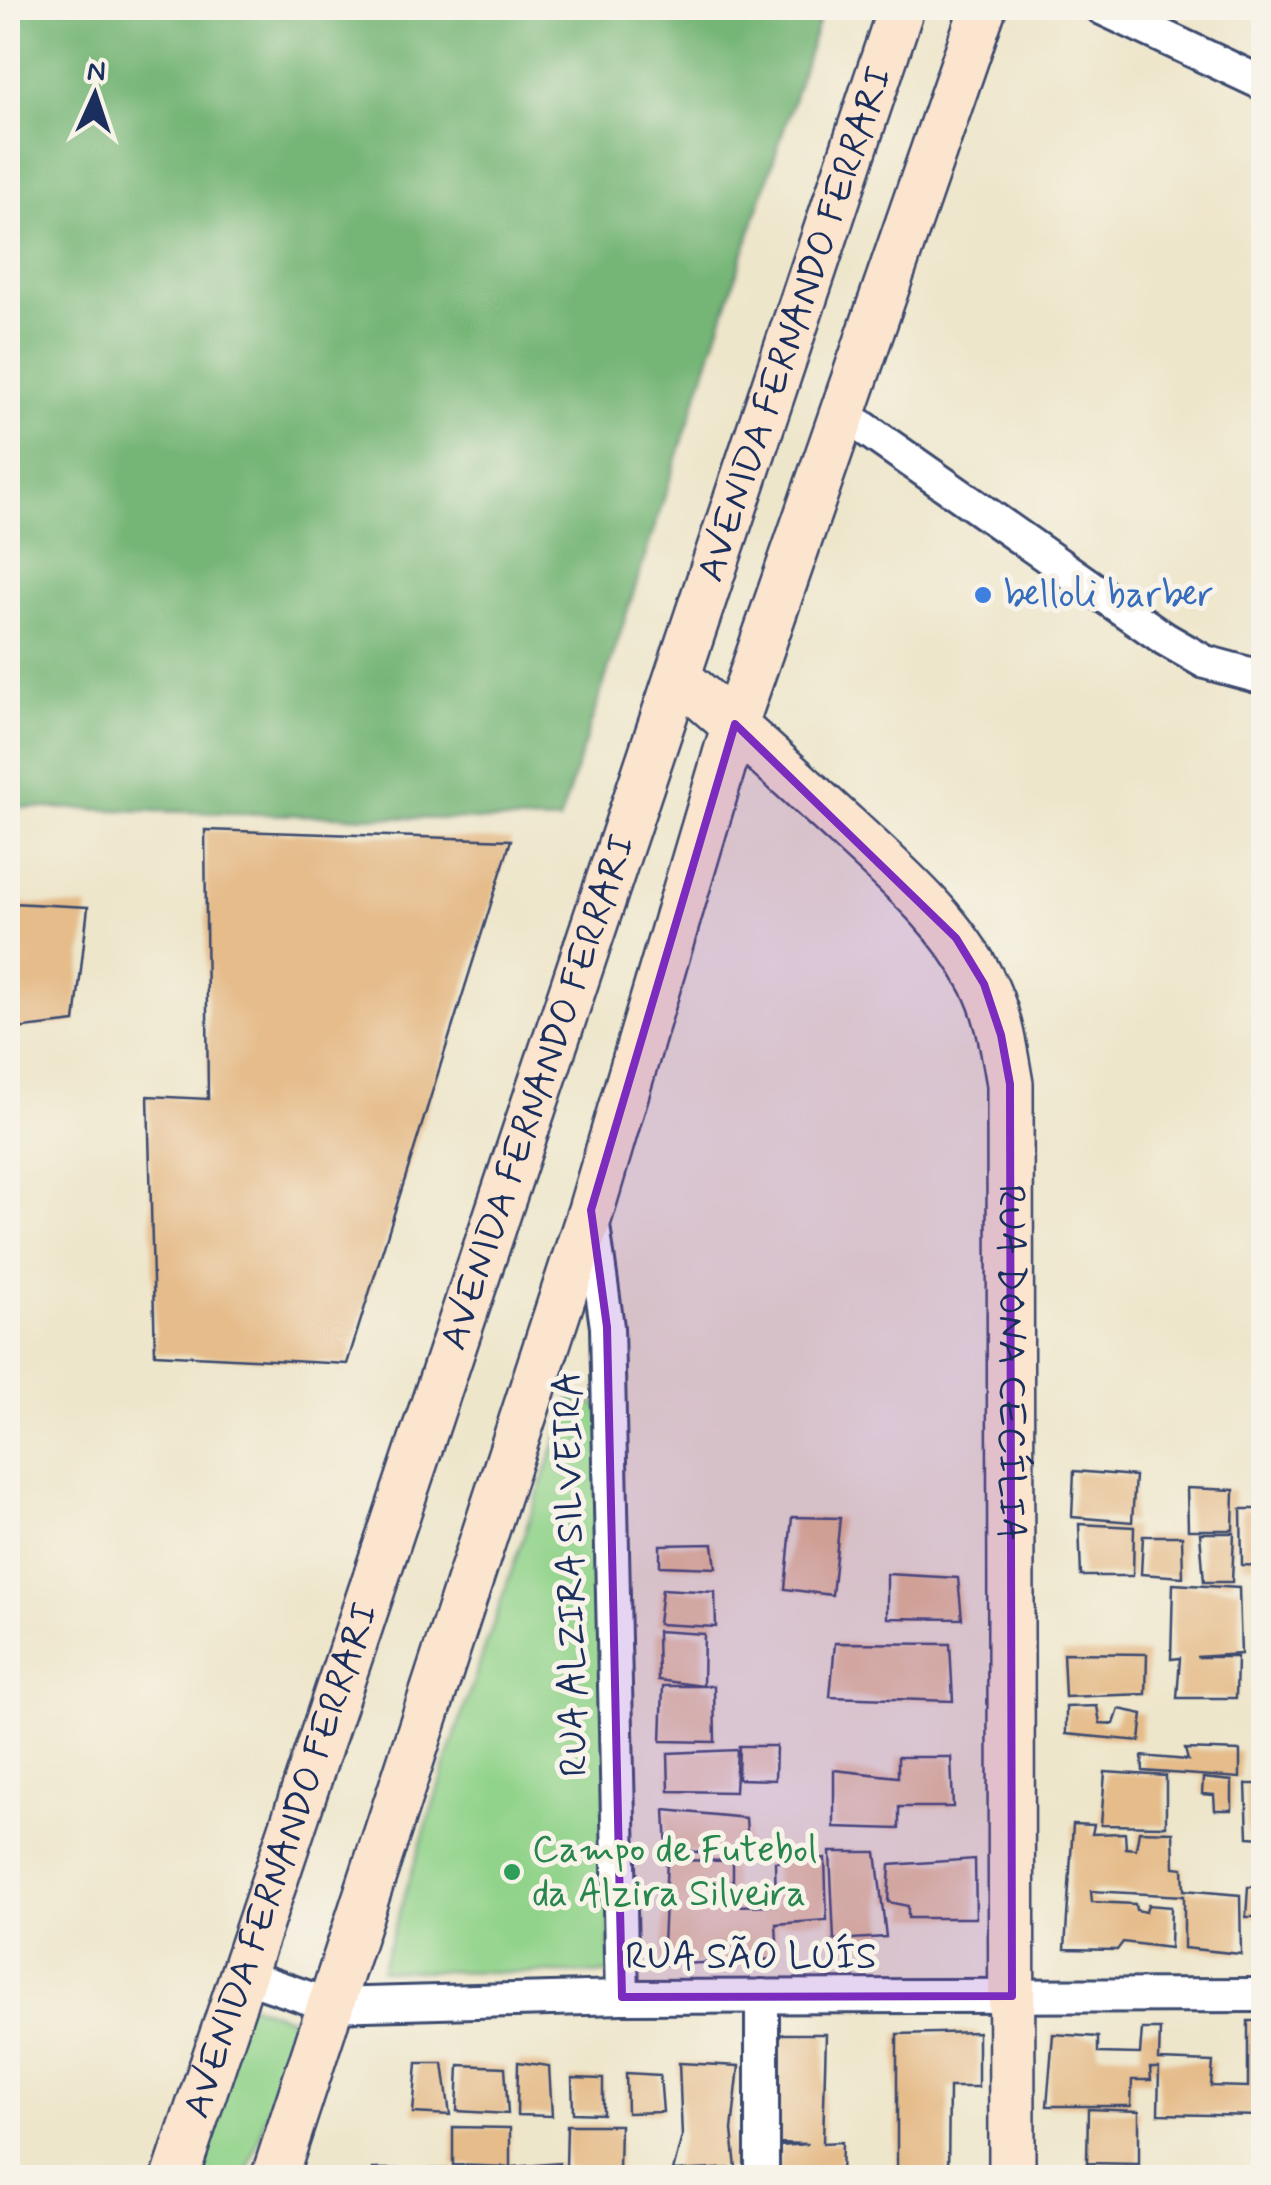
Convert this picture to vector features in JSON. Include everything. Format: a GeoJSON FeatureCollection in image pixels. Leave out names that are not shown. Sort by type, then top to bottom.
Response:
{"type":"FeatureCollection","features":[{"type":"Feature","properties":{"kind":"main road","name":"AVENIDA FERNANDO FERRARI"},"geometry":{"type":"LineString","coordinates":[[175,2178],[902,8]]}},
{"type":"Feature","properties":{"kind":"main road","name":"AVENIDA FERNANDO FERRARI"},"geometry":{"type":"LineString","coordinates":[[274,2178],[592,1210],[735,724],[983,8]]}},
{"type":"Feature","properties":{"kind":"main road","name":"RUA DONA CECÍLIA"},"geometry":{"type":"LineString","coordinates":[[680,679],[735,724],[920,896],[956,938],[984,984],[1001,1035],[1010,1084],[1012,2178]]}},
{"type":"Feature","properties":{"kind":"street"},"geometry":{"type":"LineString","coordinates":[[1102,8],[1264,84]]}},
{"type":"Feature","properties":{"kind":"street"},"geometry":{"type":"LineString","coordinates":[[844,414],[1165,640],[1205,662],[1264,678]]}},
{"type":"Feature","properties":{"kind":"street","name":"RUA ALZIRA SILVEIRA"},"geometry":{"type":"LineString","coordinates":[[592,1210],[607,1327],[622,1997]]}},
{"type":"Feature","properties":{"kind":"street","name":"RUA SÃO LUÍS"},"geometry":{"type":"LineString","coordinates":[[245,1976],[329,2005],[622,1997],[1264,1996]]}},
{"type":"Feature","properties":{"kind":"street"},"geometry":{"type":"LineString","coordinates":[[762,1996],[762,2178]]}},
{"type":"Feature","properties":{"kind":"highlighted area"},"geometry":{"type":"Polygon","coordinates":[[[735,724],[956,938],[984,984],[1001,1035],[1010,1084],[1012,1996],[622,1997],[607,1327],[591,1210],[735,724]]]}},
{"type":"Feature","properties":{"kind":"green space"},"geometry":{"type":"Polygon","coordinates":[[[8,8],[823,8],[559,822],[8,807],[8,8]]]}},
{"type":"Feature","properties":{"kind":"green space"},"geometry":{"type":"Polygon","coordinates":[[[571,1398],[609,1409],[610,1974],[381,1970],[456,1732],[571,1398]]]}},
{"type":"Feature","properties":{"kind":"green space"},"geometry":{"type":"Polygon","coordinates":[[[237,2000],[298,2021],[246,2177],[178,2178],[237,2000]]]}},
{"type":"Feature","properties":{"kind":"building"},"geometry":{"type":"Polygon","coordinates":[[[8,827],[12,827],[12,903],[88,907],[75,1022],[15,1029],[13,1082],[8,1082],[8,827]]]}},
{"type":"Feature","properties":{"kind":"building"},"geometry":{"type":"Polygon","coordinates":[[[205,830],[511,840],[347,1364],[155,1354],[148,1096],[208,1099],[205,830]]]}},
{"type":"Feature","properties":{"kind":"building"},"geometry":{"type":"Polygon","coordinates":[[[1074,1471],[1135,1476],[1132,1522],[1072,1517],[1074,1471]]]}},
{"type":"Feature","properties":{"kind":"building"},"geometry":{"type":"Polygon","coordinates":[[[1187,1488],[1234,1490],[1233,1530],[1188,1530],[1187,1488]]]}},
{"type":"Feature","properties":{"kind":"building"},"geometry":{"type":"Polygon","coordinates":[[[1241,1509],[1264,1509],[1264,1566],[1242,1565],[1241,1509]]]}},
{"type":"Feature","properties":{"kind":"building"},"geometry":{"type":"Polygon","coordinates":[[[792,1517],[840,1518],[832,1595],[785,1589],[792,1517]]]}},
{"type":"Feature","properties":{"kind":"building"},"geometry":{"type":"Polygon","coordinates":[[[1079,1524],[1134,1527],[1133,1576],[1081,1576],[1079,1524]]]}},
{"type":"Feature","properties":{"kind":"building"},"geometry":{"type":"Polygon","coordinates":[[[1200,1533],[1234,1533],[1232,1582],[1204,1582],[1200,1533]]]}},
{"type":"Feature","properties":{"kind":"building"},"geometry":{"type":"Polygon","coordinates":[[[1143,1536],[1182,1536],[1183,1577],[1141,1574],[1143,1536]]]}},
{"type":"Feature","properties":{"kind":"building"},"geometry":{"type":"Polygon","coordinates":[[[713,1544],[716,1568],[660,1566],[660,1545],[713,1544]]]}},
{"type":"Feature","properties":{"kind":"building"},"geometry":{"type":"Polygon","coordinates":[[[887,1574],[958,1578],[962,1619],[887,1618],[887,1574]]]}},
{"type":"Feature","properties":{"kind":"building"},"geometry":{"type":"Polygon","coordinates":[[[1173,1584],[1239,1588],[1241,1654],[1196,1657],[1237,1657],[1236,1698],[1177,1698],[1180,1658],[1171,1659],[1173,1584]]]}},
{"type":"Feature","properties":{"kind":"building"},"geometry":{"type":"Polygon","coordinates":[[[662,1589],[715,1592],[716,1627],[658,1624],[662,1589]]]}},
{"type":"Feature","properties":{"kind":"building"},"geometry":{"type":"Polygon","coordinates":[[[657,1631],[704,1634],[703,1686],[658,1680],[657,1631]]]}},
{"type":"Feature","properties":{"kind":"building"},"geometry":{"type":"Polygon","coordinates":[[[835,1643],[950,1644],[953,1701],[830,1697],[835,1643]]]}},
{"type":"Feature","properties":{"kind":"building"},"geometry":{"type":"Polygon","coordinates":[[[1063,1653],[1147,1654],[1146,1694],[1065,1697],[1063,1653]]]}},
{"type":"Feature","properties":{"kind":"building"},"geometry":{"type":"Polygon","coordinates":[[[663,1686],[714,1686],[715,1742],[661,1741],[663,1686]]]}},
{"type":"Feature","properties":{"kind":"building"},"geometry":{"type":"Polygon","coordinates":[[[1097,1706],[1100,1723],[1114,1724],[1119,1709],[1143,1714],[1140,1741],[1066,1734],[1066,1707],[1097,1706]]]}},
{"type":"Feature","properties":{"kind":"building"},"geometry":{"type":"Polygon","coordinates":[[[739,1746],[776,1746],[775,1780],[738,1779],[739,1746]]]}},
{"type":"Feature","properties":{"kind":"building"},"geometry":{"type":"Polygon","coordinates":[[[1185,1749],[1240,1751],[1240,1778],[1143,1771],[1142,1756],[1188,1760],[1185,1749]]]}},
{"type":"Feature","properties":{"kind":"building"},"geometry":{"type":"Polygon","coordinates":[[[737,1750],[735,1792],[669,1791],[668,1753],[737,1750]]]}},
{"type":"Feature","properties":{"kind":"building"},"geometry":{"type":"Polygon","coordinates":[[[898,1757],[951,1757],[953,1807],[899,1807],[899,1829],[834,1827],[834,1770],[898,1777],[898,1757]]]}},
{"type":"Feature","properties":{"kind":"building"},"geometry":{"type":"Polygon","coordinates":[[[1105,1772],[1166,1776],[1166,1826],[1101,1825],[1105,1772]]]}},
{"type":"Feature","properties":{"kind":"building"},"geometry":{"type":"Polygon","coordinates":[[[1203,1778],[1232,1781],[1232,1810],[1215,1810],[1214,1795],[1202,1794],[1203,1778]]]}},
{"type":"Feature","properties":{"kind":"building"},"geometry":{"type":"Polygon","coordinates":[[[1246,1784],[1264,1784],[1264,1838],[1248,1837],[1246,1784]]]}},
{"type":"Feature","properties":{"kind":"building"},"geometry":{"type":"Polygon","coordinates":[[[665,1810],[746,1818],[748,1848],[713,1853],[667,1850],[665,1810]]]}},
{"type":"Feature","properties":{"kind":"building"},"geometry":{"type":"Polygon","coordinates":[[[1073,1824],[1094,1825],[1092,1834],[1125,1833],[1126,1848],[1136,1849],[1139,1831],[1173,1832],[1174,1867],[1183,1868],[1184,1890],[1240,1895],[1241,1954],[1184,1948],[1184,1896],[1091,1891],[1092,1902],[1135,1904],[1136,1910],[1146,1912],[1148,1905],[1171,1907],[1170,1948],[1123,1942],[1117,1950],[1065,1949],[1073,1824]]]}},
{"type":"Feature","properties":{"kind":"building"},"geometry":{"type":"Polygon","coordinates":[[[830,1852],[876,1852],[886,1937],[834,1940],[830,1852]]]}},
{"type":"Feature","properties":{"kind":"building"},"geometry":{"type":"Polygon","coordinates":[[[825,1858],[827,1920],[776,1924],[778,1959],[662,1965],[667,1860],[733,1861],[733,1906],[776,1905],[775,1862],[825,1858]]]}},
{"type":"Feature","properties":{"kind":"building"},"geometry":{"type":"Polygon","coordinates":[[[975,1859],[976,1918],[908,1918],[908,1906],[888,1902],[890,1865],[975,1859]]]}},
{"type":"Feature","properties":{"kind":"building"},"geometry":{"type":"Polygon","coordinates":[[[1248,1887],[1264,1887],[1264,1917],[1246,1917],[1248,1887]]]}},
{"type":"Feature","properties":{"kind":"building"},"geometry":{"type":"Polygon","coordinates":[[[1248,2021],[1264,2021],[1264,2116],[1158,2114],[1159,2068],[1150,2068],[1151,2080],[1132,2080],[1131,2106],[1047,2106],[1053,2034],[1098,2037],[1098,2053],[1140,2054],[1142,2029],[1160,2029],[1159,2060],[1213,2062],[1211,2086],[1248,2087],[1248,2021]]]}},
{"type":"Feature","properties":{"kind":"building"},"geometry":{"type":"Polygon","coordinates":[[[978,2032],[978,2087],[949,2087],[948,2178],[897,2178],[897,2034],[978,2032]]]}},
{"type":"Feature","properties":{"kind":"building"},"geometry":{"type":"Polygon","coordinates":[[[779,2034],[826,2034],[823,2143],[842,2142],[841,2178],[779,2178],[779,2146],[808,2144],[776,2143],[779,2034]]]}},
{"type":"Feature","properties":{"kind":"building"},"geometry":{"type":"Polygon","coordinates":[[[518,2062],[549,2066],[552,2116],[517,2115],[518,2062]]]}},
{"type":"Feature","properties":{"kind":"building"},"geometry":{"type":"Polygon","coordinates":[[[417,2063],[443,2063],[450,2115],[413,2113],[417,2063]]]}},
{"type":"Feature","properties":{"kind":"building"},"geometry":{"type":"Polygon","coordinates":[[[679,2063],[739,2066],[732,2130],[736,2168],[673,2171],[682,2136],[679,2063]]]}},
{"type":"Feature","properties":{"kind":"building"},"geometry":{"type":"Polygon","coordinates":[[[459,2065],[505,2067],[508,2114],[457,2111],[459,2065]]]}},
{"type":"Feature","properties":{"kind":"building"},"geometry":{"type":"Polygon","coordinates":[[[626,2073],[660,2075],[663,2112],[627,2113],[626,2073]]]}},
{"type":"Feature","properties":{"kind":"building"},"geometry":{"type":"Polygon","coordinates":[[[572,2078],[603,2079],[603,2114],[573,2113],[572,2078]]]}},
{"type":"Feature","properties":{"kind":"building"},"geometry":{"type":"Polygon","coordinates":[[[1088,2109],[1139,2111],[1139,2164],[1087,2163],[1088,2109]]]}},
{"type":"Feature","properties":{"kind":"building"},"geometry":{"type":"Polygon","coordinates":[[[567,2125],[620,2125],[619,2170],[566,2168],[567,2125]]]}},
{"type":"Feature","properties":{"kind":"building"},"geometry":{"type":"Polygon","coordinates":[[[453,2127],[510,2128],[510,2167],[453,2165],[453,2127]]]}},
{"type":"Feature","properties":{"kind":"building"},"geometry":{"type":"Polygon","coordinates":[[[559,2163],[560,2178],[477,2178],[476,2170],[559,2163]]]}},
{"type":"Feature","properties":{"kind":"building"},"geometry":{"type":"Polygon","coordinates":[[[1125,2167],[1239,2173],[1239,2178],[1124,2178],[1125,2167]]]}},
{"type":"Feature","properties":{"kind":"building"},"geometry":{"type":"Polygon","coordinates":[[[373,2169],[453,2169],[453,2178],[373,2178],[373,2169]]]}},
{"type":"Feature","properties":{"kind":"building"},"geometry":{"type":"Polygon","coordinates":[[[1062,2170],[1117,2170],[1116,2178],[1061,2178],[1062,2170]]]}},
{"type":"Feature","properties":{"kind":"place","name":"belloli barber"},"geometry":{"type":"Point","coordinates":[983,595]}},
{"type":"Feature","properties":{"kind":"place","name":"Campo de Futebol da Alzira Silveira"},"geometry":{"type":"Point","coordinates":[512,1872]}}]}
